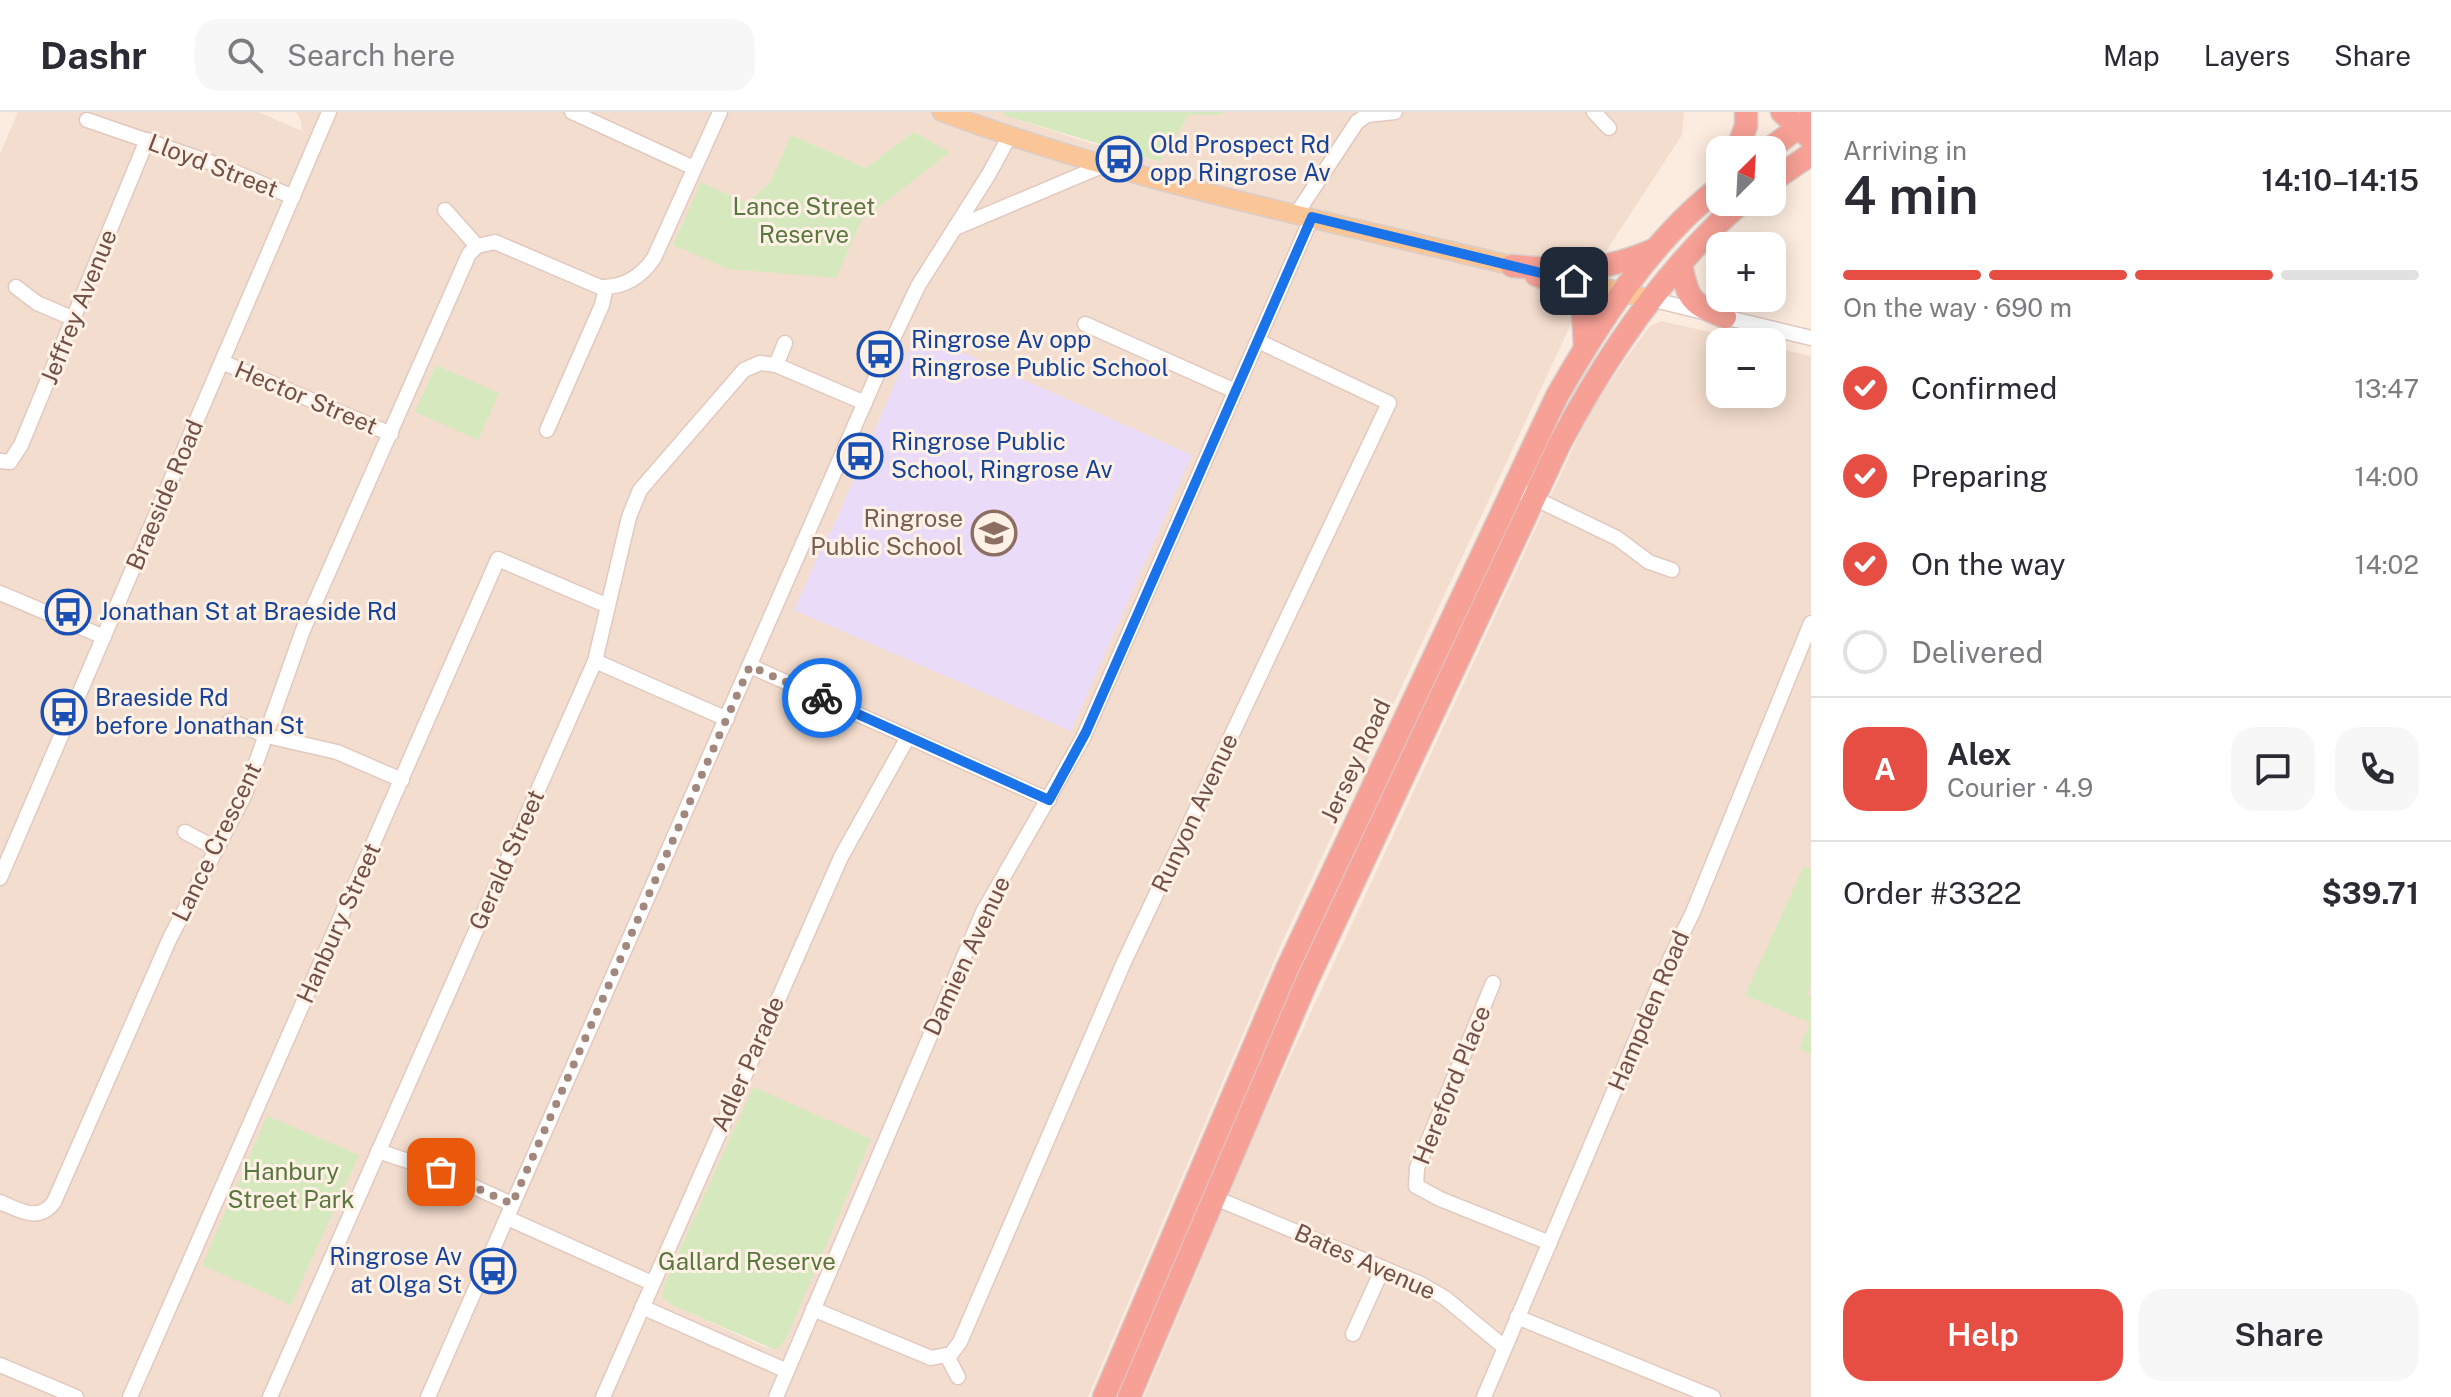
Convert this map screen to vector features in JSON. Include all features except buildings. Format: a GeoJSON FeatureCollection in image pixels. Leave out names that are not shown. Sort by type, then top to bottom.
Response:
{"type":"FeatureCollection","features":[{"type":"Feature","properties":{"kind":"highway"},"geometry":{"type":"LineString","coordinates":[[1742,136],[1746,112]]}},
{"type":"Feature","properties":{"kind":"highway"},"geometry":{"type":"LineString","coordinates":[[1786,171],[1811,154]]}},
{"type":"Feature","properties":{"kind":"highway","name":"Jersey Road"},"geometry":{"type":"LineString","coordinates":[[1104,1397],[1280,984],[1557,396],[1585,347],[1658,248],[1706,199]]}},
{"type":"Feature","properties":{"kind":"highway","name":"Jersey Road"},"geometry":{"type":"LineString","coordinates":[[1129,1397],[1306,983],[1534,498],[1591,386],[1650,299],[1726,216]]}},
{"type":"Feature","properties":{"kind":"highway"},"geometry":{"type":"LineString","coordinates":[[1512,266],[1573,271],[1598,269],[1658,248]]}},
{"type":"Feature","properties":{"kind":"highway"},"geometry":{"type":"LineString","coordinates":[[1681,263],[1689,297],[1704,309],[1725,317]]}},
{"type":"Feature","properties":{"kind":"highway"},"geometry":{"type":"LineString","coordinates":[[1512,266],[1566,287],[1579,298],[1585,315],[1585,347]]}},
{"type":"Feature","properties":{"kind":"main road"},"geometry":{"type":"LineString","coordinates":[[942,112],[1102,166],[1650,299]]}},
{"type":"Feature","properties":{"kind":"street","name":"Braeside Road"},"geometry":{"type":"LineString","coordinates":[[0,878],[329,112]]}},
{"type":"Feature","properties":{"kind":"street"},"geometry":{"type":"LineString","coordinates":[[572,112],[694,168]]}},
{"type":"Feature","properties":{"kind":"street"},"geometry":{"type":"LineString","coordinates":[[445,210],[477,246],[489,242],[500,243],[606,288],[631,281],[651,263],[720,112]]}},
{"type":"Feature","properties":{"kind":"street","name":"Damien Avenue"},"geometry":{"type":"LineString","coordinates":[[776,1397],[983,912],[1083,738],[1258,341],[1304,215],[1357,122],[1367,115],[1395,112]]}},
{"type":"Feature","properties":{"kind":"street"},"geometry":{"type":"LineString","coordinates":[[1594,112],[1609,128]]}},
{"type":"Feature","properties":{"kind":"street","name":"Lloyd Street"},"geometry":{"type":"LineString","coordinates":[[87,120],[218,165],[293,197]]}},
{"type":"Feature","properties":{"kind":"street"},"geometry":{"type":"LineString","coordinates":[[428,1397],[918,286],[1009,137]]}},
{"type":"Feature","properties":{"kind":"street","name":"Jeffrey Avenue"},"geometry":{"type":"LineString","coordinates":[[0,461],[10,462],[21,445],[147,140]]}},
{"type":"Feature","properties":{"kind":"street"},"geometry":{"type":"LineString","coordinates":[[955,228],[1102,166]]}},
{"type":"Feature","properties":{"kind":"street","name":"Lance Crescent"},"geometry":{"type":"LineString","coordinates":[[0,1202],[45,1218],[54,1202],[170,938],[249,785],[303,630],[465,260],[477,246]]}},
{"type":"Feature","properties":{"kind":"street"},"geometry":{"type":"LineString","coordinates":[[16,287],[37,303],[74,319]]}},
{"type":"Feature","properties":{"kind":"street"},"geometry":{"type":"LineString","coordinates":[[547,430],[602,305],[606,288]]}},
{"type":"Feature","properties":{"kind":"street"},"geometry":{"type":"LineString","coordinates":[[1650,299],[1811,338]]}},
{"type":"Feature","properties":{"kind":"street"},"geometry":{"type":"LineString","coordinates":[[1084,324],[1235,391]]}},
{"type":"Feature","properties":{"kind":"street","name":"Runyon Avenue"},"geometry":{"type":"LineString","coordinates":[[947,1356],[960,1342],[1124,962],[1389,403],[1258,341]]}},
{"type":"Feature","properties":{"kind":"street"},"geometry":{"type":"LineString","coordinates":[[785,343],[776,365],[865,403]]}},
{"type":"Feature","properties":{"kind":"street","name":"Hector Street"},"geometry":{"type":"LineString","coordinates":[[222,362],[391,434]]}},
{"type":"Feature","properties":{"kind":"street","name":"Gerald Street"},"geometry":{"type":"LineString","coordinates":[[270,1397],[595,661],[629,517],[640,490],[744,370],[760,363],[776,365]]}},
{"type":"Feature","properties":{"kind":"street"},"geometry":{"type":"LineString","coordinates":[[1513,488],[1617,538],[1649,562],[1672,570]]}},
{"type":"Feature","properties":{"kind":"street","name":"Hanbury Street"},"geometry":{"type":"LineString","coordinates":[[130,1397],[498,559],[608,606]]}},
{"type":"Feature","properties":{"kind":"street"},"geometry":{"type":"LineString","coordinates":[[0,593],[104,637]]}},
{"type":"Feature","properties":{"kind":"street","name":"Hampden Road"},"geometry":{"type":"LineString","coordinates":[[1484,1397],[1693,912],[1811,623]]}},
{"type":"Feature","properties":{"kind":"street"},"geometry":{"type":"LineString","coordinates":[[595,661],[727,719]]}},
{"type":"Feature","properties":{"kind":"street"},"geometry":{"type":"LineString","coordinates":[[750,666],[1049,800]]}},
{"type":"Feature","properties":{"kind":"street"},"geometry":{"type":"LineString","coordinates":[[230,721],[267,736],[337,752],[402,780]]}},
{"type":"Feature","properties":{"kind":"street","name":"Adler Parade"},"geometry":{"type":"LineString","coordinates":[[603,1397],[841,857],[908,737]]}},
{"type":"Feature","properties":{"kind":"street"},"geometry":{"type":"LineString","coordinates":[[185,832],[217,849]]}},
{"type":"Feature","properties":{"kind":"street","name":"Hereford Place"},"geometry":{"type":"LineString","coordinates":[[1493,983],[1417,1168],[1416,1186],[1440,1199],[1550,1243]]}},
{"type":"Feature","properties":{"kind":"street"},"geometry":{"type":"LineString","coordinates":[[378,1151],[441,1172],[509,1211],[652,1283]]}},
{"type":"Feature","properties":{"kind":"street","name":"Bates Avenue"},"geometry":{"type":"LineString","coordinates":[[1213,1197],[1421,1284],[1445,1298],[1504,1347]]}},
{"type":"Feature","properties":{"kind":"street"},"geometry":{"type":"LineString","coordinates":[[1353,1334],[1383,1268]]}},
{"type":"Feature","properties":{"kind":"street"},"geometry":{"type":"LineString","coordinates":[[642,1307],[787,1371]]}},
{"type":"Feature","properties":{"kind":"street"},"geometry":{"type":"LineString","coordinates":[[813,1309],[924,1356],[947,1356],[958,1377]]}},
{"type":"Feature","properties":{"kind":"street"},"geometry":{"type":"LineString","coordinates":[[1517,1317],[1713,1397]]}},
{"type":"Feature","properties":{"kind":"street"},"geometry":{"type":"LineString","coordinates":[[0,1365],[76,1397]]}},
{"type":"Feature","properties":{"kind":"shaded area"},"geometry":{"type":"Polygon","coordinates":[[[18,112],[258,112],[302,131],[296,112],[1005,112],[1004,115],[1090,143],[1160,162],[1189,115],[1220,115],[1225,112],[1684,112],[1682,135],[1567,311],[1572,322],[1283,940],[1088,1397],[0,1397],[0,154],[18,112]],[[913,132],[866,168],[791,135],[771,181],[747,203],[701,182],[835,278],[861,221],[949,152],[913,132]],[[879,417],[878,426],[827,536],[1071,731],[879,417]],[[870,1139],[665,1301],[764,1347],[773,1349],[782,1344],[870,1139]]]}},
{"type":"Feature","properties":{"kind":"shaded area"},"geometry":{"type":"Polygon","coordinates":[[[1661,321],[1706,331],[1706,408],[1786,408],[1786,350],[1811,356],[1811,1397],[1144,1397],[1259,1124],[1574,446],[1590,413],[1650,326],[1661,321]]]}},
{"type":"Feature","properties":{"kind":"shaded area","name":"Ringrose Public School"},"geometry":{"type":"Polygon","coordinates":[[[917,332],[1192,455],[1071,731],[794,610],[917,332]]]}},
{"type":"Feature","properties":{"kind":"green space"},"geometry":{"type":"Polygon","coordinates":[[[1005,112],[1225,112],[1220,115],[1189,115],[1160,162],[1003,115],[1005,112]]]}},
{"type":"Feature","properties":{"kind":"green space","name":"Lance Street Reserve"},"geometry":{"type":"Polygon","coordinates":[[[913,132],[950,152],[861,221],[836,278],[728,269],[673,245],[701,182],[747,203],[771,181],[791,135],[866,168],[913,132]]]}},
{"type":"Feature","properties":{"kind":"green space"},"geometry":{"type":"Polygon","coordinates":[[[436,365],[499,393],[478,440],[415,412],[436,365]]]}},
{"type":"Feature","properties":{"kind":"green space"},"geometry":{"type":"Polygon","coordinates":[[[1804,866],[1811,869],[1811,984],[1807,995],[1811,997],[1811,1054],[1799,1049],[1810,1023],[1745,995],[1804,866]]]}},
{"type":"Feature","properties":{"kind":"green space","name":"Gallard Reserve"},"geometry":{"type":"Polygon","coordinates":[[[753,1087],[871,1139],[787,1337],[778,1349],[672,1305],[662,1297],[664,1285],[753,1087]]]}},
{"type":"Feature","properties":{"kind":"green space","name":"Hanbury Street Park"},"geometry":{"type":"Polygon","coordinates":[[[267,1116],[359,1155],[291,1305],[202,1265],[267,1116]]]}},
{"type":"Feature","properties":{"kind":"way so far"},"geometry":{"type":"LineString","coordinates":[[441,1172],[512,1204],[750,666],[822,698]]}},
{"type":"Feature","properties":{"kind":"place","name":"Old Prospect Rd opp Ringrose Av"},"geometry":{"type":"Point","coordinates":[1119,159]}},
{"type":"Feature","properties":{"kind":"place","name":"Ringrose Av opp Ringrose Public School"},"geometry":{"type":"Point","coordinates":[880,354]}},
{"type":"Feature","properties":{"kind":"place","name":"Ringrose Public School, Ringrose Av"},"geometry":{"type":"Point","coordinates":[860,456]}},
{"type":"Feature","properties":{"kind":"place","name":"Ringrose Public School"},"geometry":{"type":"Point","coordinates":[994,533]}},
{"type":"Feature","properties":{"kind":"place","name":"Jonathan St at Braeside Rd"},"geometry":{"type":"Point","coordinates":[68,612]}},
{"type":"Feature","properties":{"kind":"place","name":"Braeside Rd before Jonathan St"},"geometry":{"type":"Point","coordinates":[64,712]}},
{"type":"Feature","properties":{"kind":"place","name":"Ringrose Av at Olga St"},"geometry":{"type":"Point","coordinates":[493,1271]}},
{"type":"Feature","properties":{"kind":"route"},"geometry":{"type":"LineString","coordinates":[[822,698],[1049,800],[1086,732],[1312,217],[1574,281]]}}]}
